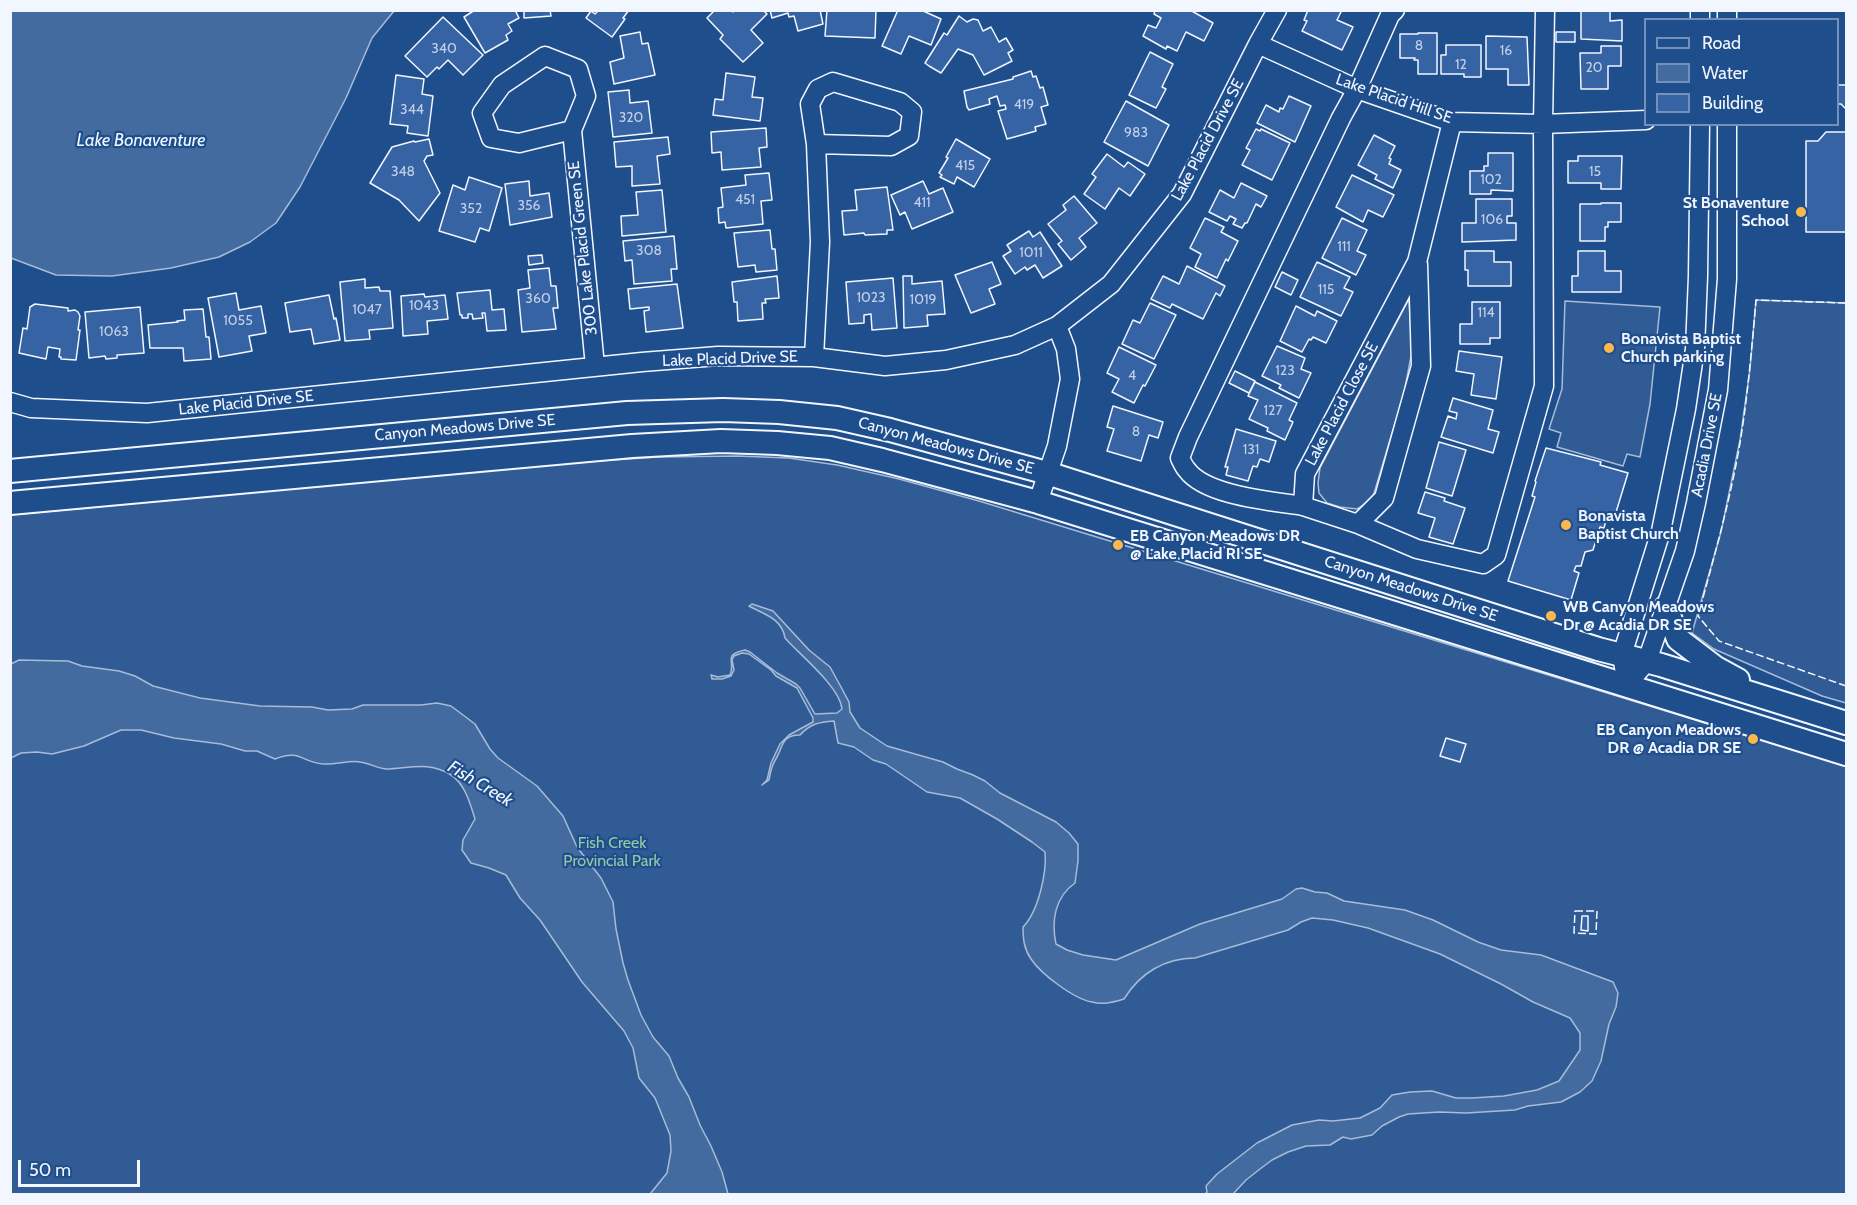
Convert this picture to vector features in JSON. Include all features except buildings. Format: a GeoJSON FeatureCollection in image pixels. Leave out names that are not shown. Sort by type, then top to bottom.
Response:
{"type":"FeatureCollection","features":[{"type":"Feature","properties":{"kind":"main road","name":"Canyon Meadows Drive SE"},"geometry":{"type":"LineString","coordinates":[[10,471],[627,413],[723,410],[779,412],[837,418],[890,430],[1047,473],[1622,655],[1846,723]]}},
{"type":"Feature","properties":{"kind":"main road","name":"Canyon Meadows Drive SE"},"geometry":{"type":"LineString","coordinates":[[10,503],[632,446],[721,441],[830,448],[1038,502],[1846,754]]}},
{"type":"Feature","properties":{"kind":"main road"},"geometry":{"type":"LineString","coordinates":[[1666,607],[1678,639],[1716,668],[1775,702]]}},
{"type":"Feature","properties":{"kind":"street","name":"Lake Placid Drive SE"},"geometry":{"type":"LineString","coordinates":[[10,402],[31,408],[147,413],[594,366],[718,356],[814,357],[885,366],[946,360],[1015,345],[1057,326],[1112,284],[1182,194],[1277,10]]}},
{"type":"Feature","properties":{"kind":"street"},"geometry":{"type":"LineString","coordinates":[[1395,10],[1390,15],[1180,458],[1187,471],[1207,486],[1226,492],[1303,506],[1358,524],[1418,549],[1483,564],[1496,555],[1544,386],[1545,10]]}},
{"type":"Feature","properties":{"kind":"street","name":"Lake Placid Hill SE"},"geometry":{"type":"LineString","coordinates":[[1258,44],[1356,89],[1452,122],[1544,124],[1644,120]]}},
{"type":"Feature","properties":{"kind":"street","name":"300 Lake Placid Green SE"},"geometry":{"type":"LineString","coordinates":[[572,130],[519,142],[491,138],[482,113],[502,85],[544,56],[578,69],[586,96],[572,130],[594,366]]}},
{"type":"Feature","properties":{"kind":"street"},"geometry":{"type":"LineString","coordinates":[[814,357],[820,242],[816,144],[810,104],[818,89],[833,82],[900,102],[912,112],[909,136],[891,146],[816,144]]}},
{"type":"Feature","properties":{"kind":"street","name":"Lake Placid Close SE"},"geometry":{"type":"LineString","coordinates":[[1303,506],[1305,474],[1418,262],[1452,122]]}},
{"type":"Feature","properties":{"kind":"street","name":"Acadia Drive SE"},"geometry":{"type":"LineString","coordinates":[[1627,685],[1622,655],[1661,531],[1688,399],[1695,349],[1700,126]]}},
{"type":"Feature","properties":{"kind":"street","name":"Acadia Drive SE"},"geometry":{"type":"LineString","coordinates":[[1627,685],[1647,661],[1685,551],[1718,390],[1727,279],[1727,126]]}},
{"type":"Feature","properties":{"kind":"street","name":"Lake Placid Close SE"},"geometry":{"type":"LineString","coordinates":[[1358,524],[1384,498],[1421,366],[1418,262]]}},
{"type":"Feature","properties":{"kind":"street"},"geometry":{"type":"LineString","coordinates":[[1038,502],[1057,446],[1070,379],[1066,349],[1057,326]]}},
{"type":"Feature","properties":{"kind":"shaded area"},"geometry":{"type":"Polygon","coordinates":[[[1409,299],[1412,351],[1404,393],[1372,500],[1357,509],[1327,503],[1319,493],[1320,468],[1409,299]]]}},
{"type":"Feature","properties":{"kind":"shaded area"},"geometry":{"type":"Polygon","coordinates":[[[1756,300],[1846,303],[1846,703],[1822,696],[1714,649],[1692,633],[1721,532],[1740,440],[1750,369],[1756,300]]]}},
{"type":"Feature","properties":{"kind":"shaded area","name":"Bonavista Baptist Church parking"},"geometry":{"type":"Polygon","coordinates":[[[1565,301],[1660,307],[1650,404],[1640,457],[1627,454],[1623,466],[1557,447],[1561,433],[1549,429],[1562,389],[1565,301]]]}},
{"type":"Feature","properties":{"kind":"shaded area","name":"Fish Creek Provincial Park"},"geometry":{"type":"Polygon","coordinates":[[[659,457],[789,458],[837,465],[979,501],[1846,766],[1846,1194],[11,1194],[11,515],[565,463],[659,457]]]}},
{"type":"Feature","properties":{"kind":"water","name":"Lake Bonaventure"},"geometry":{"type":"Polygon","coordinates":[[[10,11],[394,11],[372,38],[346,98],[300,187],[276,223],[250,242],[219,257],[171,268],[112,276],[56,275],[11,258],[10,11]]]}},
{"type":"Feature","properties":{"kind":"water"},"geometry":{"type":"Polygon","coordinates":[[[752,604],[773,611],[809,650],[830,667],[849,702],[850,712],[860,728],[887,746],[943,762],[985,781],[1000,793],[1056,822],[1069,833],[1078,844],[1078,861],[1075,883],[1063,895],[1056,910],[1054,927],[1056,944],[1083,955],[1116,960],[1200,924],[1282,899],[1296,889],[1302,888],[1327,893],[1344,901],[1405,910],[1501,950],[1541,955],[1613,982],[1618,993],[1616,1007],[1609,1024],[1601,1061],[1592,1081],[1580,1092],[1561,1102],[1515,1110],[1408,1114],[1382,1126],[1372,1135],[1351,1139],[1343,1137],[1330,1145],[1306,1146],[1288,1152],[1260,1169],[1233,1194],[1205,1194],[1206,1186],[1217,1174],[1257,1143],[1292,1125],[1319,1120],[1360,1118],[1380,1108],[1392,1095],[1410,1092],[1432,1091],[1456,1098],[1504,1096],[1537,1090],[1559,1081],[1580,1050],[1580,1033],[1570,1018],[1533,1002],[1440,954],[1368,928],[1312,918],[1288,930],[1195,958],[1164,964],[1138,982],[1124,999],[1101,1003],[1076,996],[1042,972],[1025,948],[1023,927],[1037,902],[1043,881],[1045,861],[1045,852],[1032,842],[960,798],[927,792],[886,764],[873,760],[854,747],[838,743],[834,721],[815,724],[800,735],[786,739],[773,765],[769,780],[762,785],[767,780],[771,763],[780,744],[789,735],[813,722],[813,718],[797,688],[776,676],[749,654],[742,653],[734,656],[732,660],[734,670],[731,676],[712,679],[711,675],[718,677],[730,675],[732,656],[745,650],[796,684],[815,714],[837,713],[842,709],[840,700],[827,681],[785,638],[776,621],[749,606],[752,604]]]}},
{"type":"Feature","properties":{"kind":"water","name":"Fish Creek"},"geometry":{"type":"Polygon","coordinates":[[[19,660],[68,661],[82,666],[119,671],[135,676],[153,686],[200,698],[260,706],[312,707],[328,710],[352,709],[363,705],[437,703],[451,706],[475,724],[498,758],[537,786],[563,816],[577,847],[601,878],[613,902],[623,963],[641,1015],[653,1037],[669,1056],[689,1097],[722,1172],[728,1194],[650,1194],[667,1173],[671,1151],[670,1135],[655,1098],[639,1078],[633,1048],[624,1031],[582,982],[540,920],[520,898],[506,875],[471,863],[462,850],[463,840],[475,819],[463,789],[451,775],[428,767],[387,769],[356,762],[323,764],[290,755],[275,759],[257,751],[245,751],[221,744],[174,738],[141,730],[121,730],[84,746],[52,754],[21,753],[11,758],[11,664],[19,660]]]}},
{"type":"Feature","properties":{"kind":"fence"},"geometry":{"type":"LineString","coordinates":[[1846,303],[1756,300],[1746,403],[1737,460],[1698,616],[1719,641],[1846,686]]}},
{"type":"Feature","properties":{"kind":"fence"},"geometry":{"type":"LineString","coordinates":[[1575,911],[1597,911],[1596,934],[1574,933],[1575,911]]}},
{"type":"Feature","properties":{"kind":"place","name":"St Bonaventure School"},"geometry":{"type":"Point","coordinates":[1801,212]}},
{"type":"Feature","properties":{"kind":"place","name":"Bonavista Baptist Church parking"},"geometry":{"type":"Point","coordinates":[1609,348]}},
{"type":"Feature","properties":{"kind":"place","name":"Bonavista Baptist Church"},"geometry":{"type":"Point","coordinates":[1566,525]}},
{"type":"Feature","properties":{"kind":"place","name":"EB Canyon Meadows DR @ Lake Placid RI SE"},"geometry":{"type":"Point","coordinates":[1118,545]}},
{"type":"Feature","properties":{"kind":"place","name":"WB Canyon Meadows Dr @ Acadia DR SE"},"geometry":{"type":"Point","coordinates":[1551,616]}},
{"type":"Feature","properties":{"kind":"place","name":"EB Canyon Meadows DR @ Acadia DR SE"},"geometry":{"type":"Point","coordinates":[1753,739]}}]}
